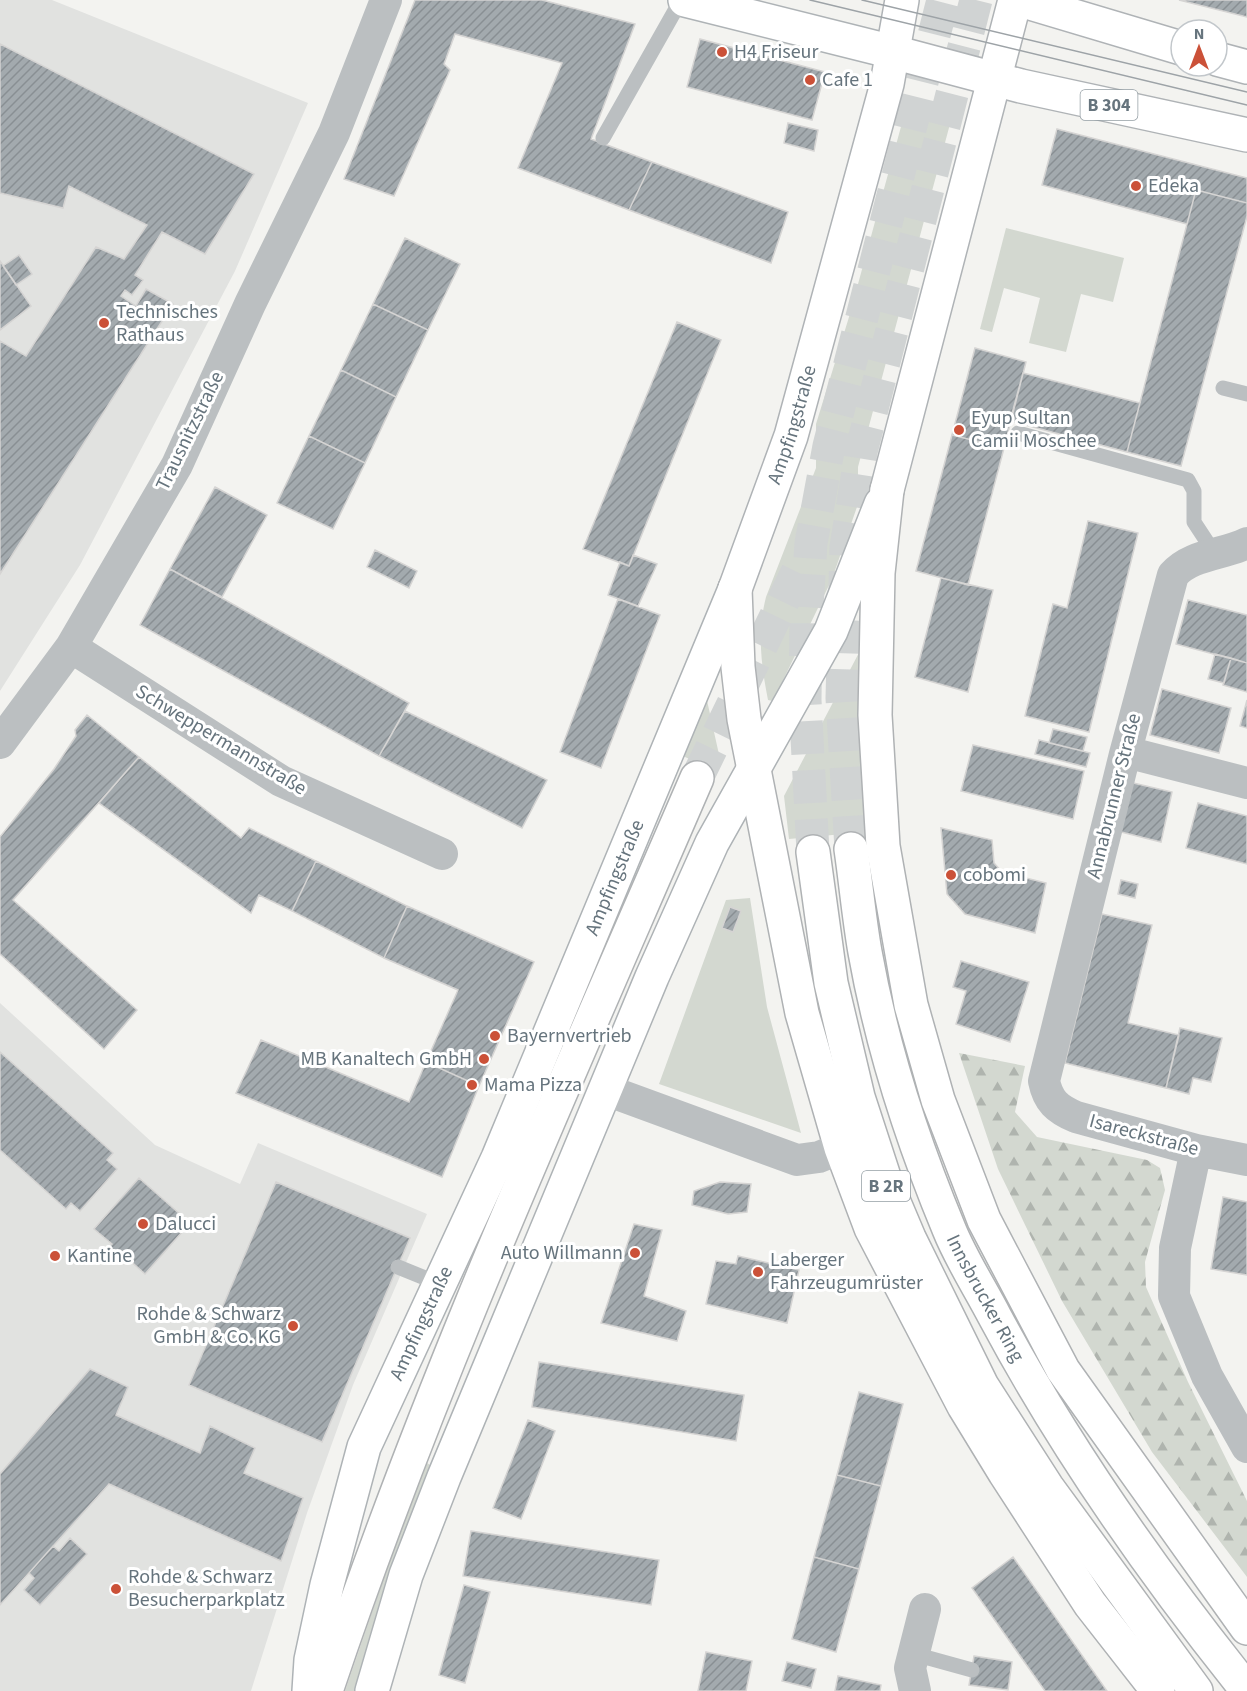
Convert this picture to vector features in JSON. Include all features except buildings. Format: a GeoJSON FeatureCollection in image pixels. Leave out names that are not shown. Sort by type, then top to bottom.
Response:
{"type":"FeatureCollection","features":[{"type":"Feature","properties":{"kind":"main road","name":"B 304"},"geometry":{"type":"LineString","coordinates":[[683,0],[994,79],[1247,135]]}},
{"type":"Feature","properties":{"kind":"main road","name":"Ampfingstraße"},"geometry":{"type":"LineString","coordinates":[[309,1691],[311,1660],[327,1585],[364,1447],[507,1138],[735,589],[791,436],[893,52],[902,0]]}},
{"type":"Feature","properties":{"kind":"main road"},"geometry":{"type":"LineString","coordinates":[[372,1691],[406,1575],[439,1488],[606,1090],[712,843],[831,631],[886,490],[1015,0]]}},
{"type":"Feature","properties":{"kind":"main road"},"geometry":{"type":"LineString","coordinates":[[1020,0],[1169,44]]}},
{"type":"Feature","properties":{"kind":"main road"},"geometry":{"type":"LineString","coordinates":[[1229,62],[1247,67]]}},
{"type":"Feature","properties":{"kind":"main road"},"geometry":{"type":"LineString","coordinates":[[886,490],[878,573],[875,715],[883,846],[911,1005],[938,1100],[984,1220],[1064,1370],[1247,1628]]}},
{"type":"Feature","properties":{"kind":"main road"},"geometry":{"type":"LineString","coordinates":[[735,589],[738,667],[744,718],[802,1013],[841,1148],[871,1228],[964,1406],[1090,1604],[1158,1691]]}},
{"type":"Feature","properties":{"kind":"main road"},"geometry":{"type":"LineString","coordinates":[[326,1691],[408,1462],[553,1111],[697,778]]}},
{"type":"Feature","properties":{"kind":"main road","name":"Innsbrucker Ring"},"geometry":{"type":"LineString","coordinates":[[851,849],[865,952],[881,1026],[908,1120],[950,1231],[1035,1391],[1076,1457],[1188,1616],[1247,1690]]}},
{"type":"Feature","properties":{"kind":"main road","name":"Innsbrucker Ring"},"geometry":{"type":"LineString","coordinates":[[813,852],[831,983],[858,1097],[886,1186],[909,1238],[982,1386],[1047,1487],[1196,1691]]}},
{"type":"Feature","properties":{"kind":"street","name":"Trausnitzstraße"},"geometry":{"type":"LineString","coordinates":[[0,743],[71,647],[177,465],[250,304],[334,133],[386,0]]}},
{"type":"Feature","properties":{"kind":"street","name":"Annabrunner Straße"},"geometry":{"type":"LineString","coordinates":[[1047,1097],[1044,1081],[1046,1066],[1173,575],[1188,564],[1247,543]]}},
{"type":"Feature","properties":{"kind":"street","name":"Schweppermannstraße"},"geometry":{"type":"LineString","coordinates":[[71,647],[281,781],[442,854]]}},
{"type":"Feature","properties":{"kind":"street"},"geometry":{"type":"LineString","coordinates":[[1126,752],[1247,783]]}},
{"type":"Feature","properties":{"kind":"street"},"geometry":{"type":"LineString","coordinates":[[606,1090],[797,1160],[819,1157],[841,1148]]}},
{"type":"Feature","properties":{"kind":"street","name":"Isareckstraße"},"geometry":{"type":"LineString","coordinates":[[1047,1097],[1060,1110],[1076,1117],[1196,1150],[1247,1160]]}},
{"type":"Feature","properties":{"kind":"street"},"geometry":{"type":"LineString","coordinates":[[1196,1150],[1175,1248],[1174,1296],[1207,1376],[1247,1447]]}},
{"type":"Feature","properties":{"kind":"street"},"geometry":{"type":"LineString","coordinates":[[915,1691],[910,1668],[925,1609]]}},
{"type":"Feature","properties":{"kind":"lane"},"geometry":{"type":"LineString","coordinates":[[603,138],[683,0]]}},
{"type":"Feature","properties":{"kind":"lane"},"geometry":{"type":"LineString","coordinates":[[1223,388],[1247,394]]}},
{"type":"Feature","properties":{"kind":"lane"},"geometry":{"type":"LineString","coordinates":[[1018,433],[1188,480],[1194,491],[1194,522],[1215,554]]}},
{"type":"Feature","properties":{"kind":"lane"},"geometry":{"type":"LineString","coordinates":[[398,1267],[440,1284]]}},
{"type":"Feature","properties":{"kind":"lane"},"geometry":{"type":"LineString","coordinates":[[914,1654],[972,1670]]}},
{"type":"Feature","properties":{"kind":"shaded area"},"geometry":{"type":"Polygon","coordinates":[[[0,0],[52,0],[308,103],[235,271],[80,565],[0,691],[0,0]]]}},
{"type":"Feature","properties":{"kind":"shaded area"},"geometry":{"type":"Polygon","coordinates":[[[0,1003],[155,1145],[240,1184],[258,1143],[427,1214],[353,1385],[307,1513],[251,1691],[0,1691],[0,1003]]]}},
{"type":"Feature","properties":{"kind":"green space"},"geometry":{"type":"Polygon","coordinates":[[[905,112],[950,124],[858,467],[858,504],[832,579],[773,701],[768,700],[761,648],[766,597],[816,468],[816,424],[849,317],[905,112]]]}},
{"type":"Feature","properties":{"kind":"green space"},"geometry":{"type":"Polygon","coordinates":[[[1006,228],[1124,258],[1113,302],[1081,294],[1066,352],[1029,343],[1040,298],[1004,288],[992,332],[980,329],[1006,228]]]}},
{"type":"Feature","properties":{"kind":"green space"},"geometry":{"type":"Polygon","coordinates":[[[863,645],[860,745],[865,832],[789,839],[784,796],[863,645]]]}},
{"type":"Feature","properties":{"kind":"green space"},"geometry":{"type":"Polygon","coordinates":[[[706,696],[720,759],[716,772],[679,754],[706,696]]]}},
{"type":"Feature","properties":{"kind":"green space"},"geometry":{"type":"Polygon","coordinates":[[[750,898],[767,1007],[801,1133],[659,1084],[726,900],[750,898]]]}},
{"type":"Feature","properties":{"kind":"green space"},"geometry":{"type":"Polygon","coordinates":[[[959,1053],[1025,1066],[1015,1112],[1037,1137],[1147,1160],[1160,1168],[1165,1190],[1145,1262],[1146,1287],[1188,1382],[1247,1501],[1247,1577],[1152,1452],[1062,1301],[998,1169],[959,1053]]]}},
{"type":"Feature","properties":{"kind":"green space"},"geometry":{"type":"Polygon","coordinates":[[[424,1461],[433,1467],[358,1691],[345,1691],[424,1461]]]}},
{"type":"Feature","properties":{"kind":"tunnel"},"geometry":{"type":"LineString","coordinates":[[813,852],[805,700],[806,622],[811,543],[829,446],[943,0]]}},
{"type":"Feature","properties":{"kind":"tunnel"},"geometry":{"type":"LineString","coordinates":[[851,849],[842,698],[846,547],[861,452],[976,0]]}},
{"type":"Feature","properties":{"kind":"tunnel"},"geometry":{"type":"LineString","coordinates":[[697,778],[804,558]]}},
{"type":"Feature","properties":{"kind":"tram line"},"geometry":{"type":"LineString","coordinates":[[810,0],[1247,105]]}},
{"type":"Feature","properties":{"kind":"tram line"},"geometry":{"type":"LineString","coordinates":[[862,0],[1247,92]]}},
{"type":"Feature","properties":{"kind":"place","name":"H4 Friseur"},"geometry":{"type":"Point","coordinates":[722,52]}},
{"type":"Feature","properties":{"kind":"place","name":"Cafe 1"},"geometry":{"type":"Point","coordinates":[810,80]}},
{"type":"Feature","properties":{"kind":"place","name":"Edeka"},"geometry":{"type":"Point","coordinates":[1136,186]}},
{"type":"Feature","properties":{"kind":"place","name":"Technisches Rathaus"},"geometry":{"type":"Point","coordinates":[104,323]}},
{"type":"Feature","properties":{"kind":"place","name":"Eyup Sultan Camii Moschee"},"geometry":{"type":"Point","coordinates":[959,430]}},
{"type":"Feature","properties":{"kind":"place","name":"cobomi"},"geometry":{"type":"Point","coordinates":[951,875]}},
{"type":"Feature","properties":{"kind":"place","name":"Bayernvertrieb"},"geometry":{"type":"Point","coordinates":[495,1036]}},
{"type":"Feature","properties":{"kind":"place","name":"MB Kanaltech GmbH"},"geometry":{"type":"Point","coordinates":[484,1059]}},
{"type":"Feature","properties":{"kind":"place","name":"Mama Pizza"},"geometry":{"type":"Point","coordinates":[472,1085]}},
{"type":"Feature","properties":{"kind":"place","name":"Dalucci"},"geometry":{"type":"Point","coordinates":[143,1224]}},
{"type":"Feature","properties":{"kind":"place","name":"Auto Willmann"},"geometry":{"type":"Point","coordinates":[635,1253]}},
{"type":"Feature","properties":{"kind":"place","name":"Kantine"},"geometry":{"type":"Point","coordinates":[55,1256]}},
{"type":"Feature","properties":{"kind":"place","name":"Laberger Fahrzeugumrüster"},"geometry":{"type":"Point","coordinates":[758,1272]}},
{"type":"Feature","properties":{"kind":"place","name":"Rohde & Schwarz GmbH & Co. KG"},"geometry":{"type":"Point","coordinates":[293,1326]}},
{"type":"Feature","properties":{"kind":"place","name":"Rohde & Schwarz Besucherparkplatz"},"geometry":{"type":"Point","coordinates":[116,1589]}}]}
